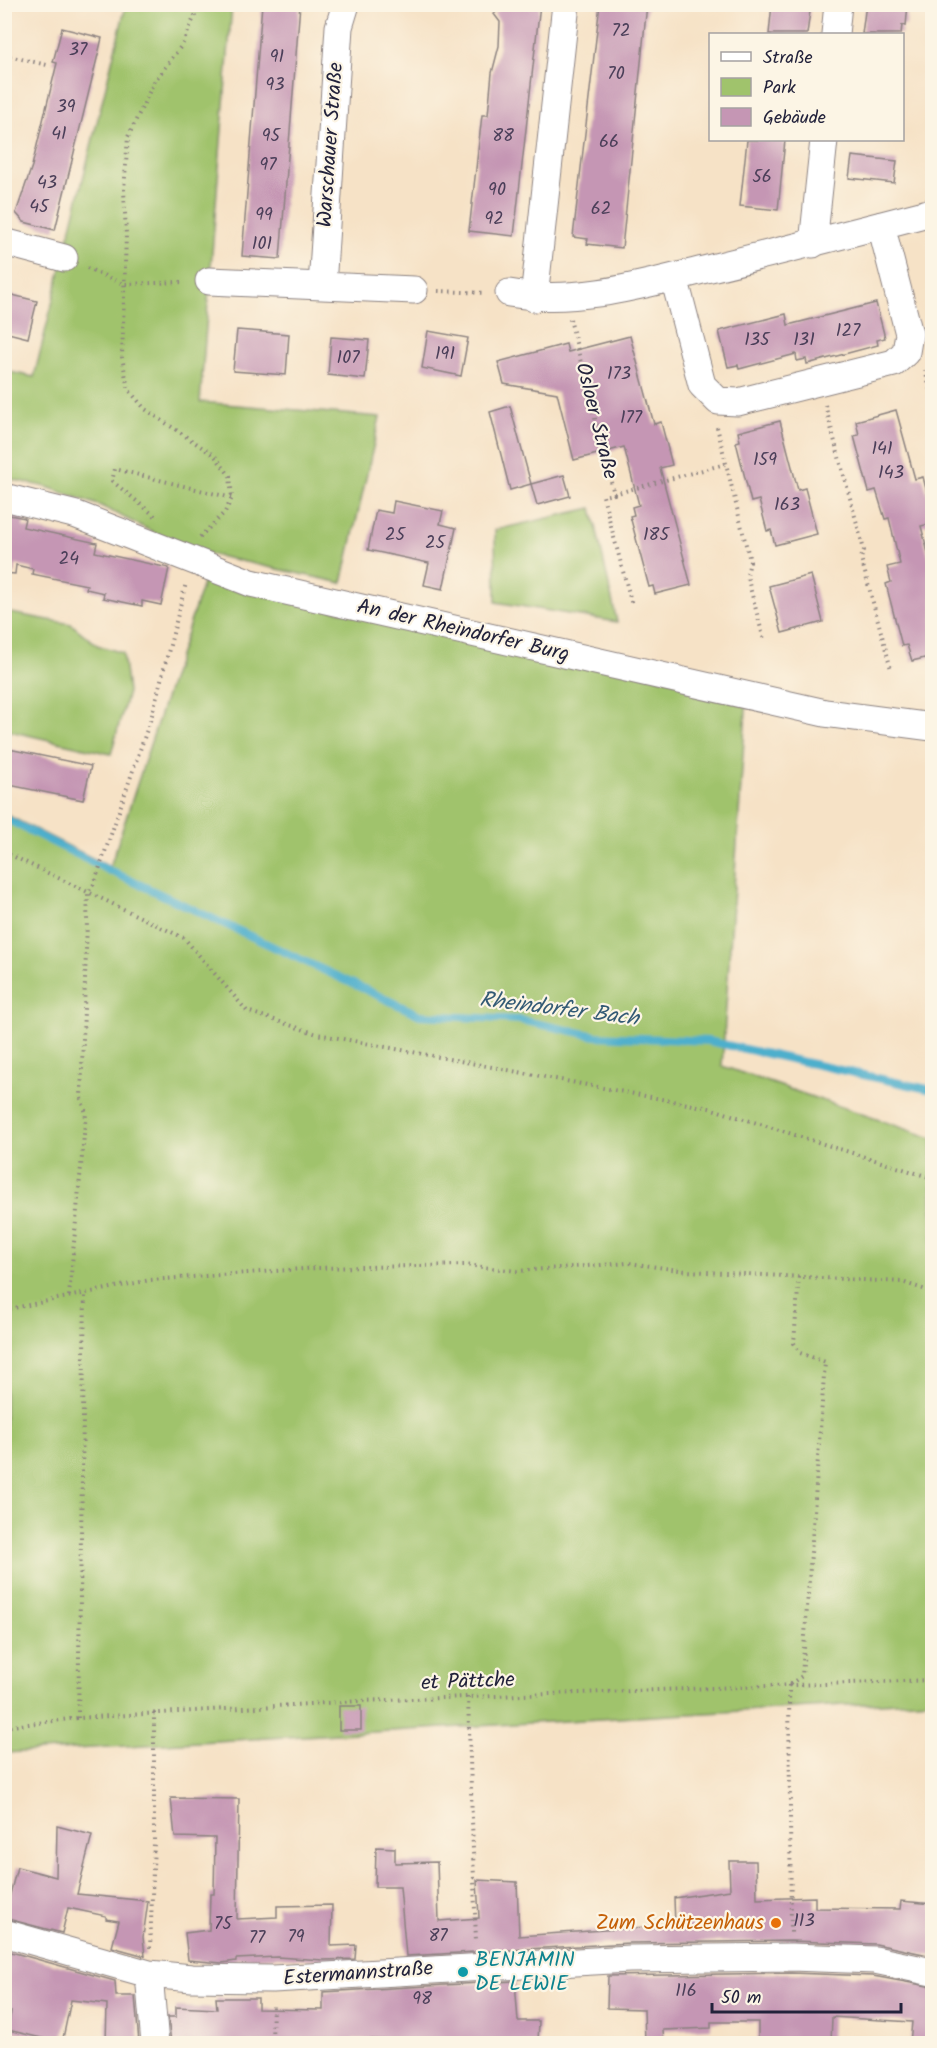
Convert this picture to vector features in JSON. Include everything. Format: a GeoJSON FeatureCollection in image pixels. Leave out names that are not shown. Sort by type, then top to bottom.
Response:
{"type":"FeatureCollection","features":[{"type":"Feature","properties":{"kind":"street","name":"Warschauer Straße"},"geometry":{"type":"LineString","coordinates":[[322,286],[339,27],[346,4]]}},
{"type":"Feature","properties":{"kind":"street"},"geometry":{"type":"LineString","coordinates":[[566,4],[522,296],[565,298],[623,289],[813,244],[933,212]]}},
{"type":"Feature","properties":{"kind":"street"},"geometry":{"type":"LineString","coordinates":[[835,33],[838,4]]}},
{"type":"Feature","properties":{"kind":"street"},"geometry":{"type":"LineString","coordinates":[[813,244],[824,141]]}},
{"type":"Feature","properties":{"kind":"street"},"geometry":{"type":"LineString","coordinates":[[674,277],[702,385],[718,400],[738,402],[894,363],[906,351],[909,334],[881,225]]}},
{"type":"Feature","properties":{"kind":"street"},"geometry":{"type":"LineString","coordinates":[[4,242],[64,258]]}},
{"type":"Feature","properties":{"kind":"street"},"geometry":{"type":"LineString","coordinates":[[209,281],[414,290]]}},
{"type":"Feature","properties":{"kind":"street","name":"An der Rheindorfer Burg"},"geometry":{"type":"LineString","coordinates":[[4,497],[77,515],[192,562],[251,583],[825,713],[933,727]]}},
{"type":"Feature","properties":{"kind":"street","name":"Estermannstraße"},"geometry":{"type":"LineString","coordinates":[[4,1933],[149,1974],[273,1979],[629,1959],[791,1958],[875,1960],[933,1972]]}},
{"type":"Feature","properties":{"kind":"street"},"geometry":{"type":"LineString","coordinates":[[149,1974],[155,2043]]}},
{"type":"Feature","properties":{"kind":"path"},"geometry":{"type":"LineString","coordinates":[[69,1296],[86,1113],[81,1098],[88,892],[94,884],[152,715],[192,562],[191,546],[225,512],[232,498],[230,476],[215,456],[145,409],[128,389],[122,357],[126,235],[124,190],[128,137],[154,81],[183,45],[200,4]]}},
{"type":"Feature","properties":{"kind":"path"},"geometry":{"type":"LineString","coordinates":[[4,55],[47,65]]}},
{"type":"Feature","properties":{"kind":"path"},"geometry":{"type":"LineString","coordinates":[[64,258],[123,284],[209,281]]}},
{"type":"Feature","properties":{"kind":"path"},"geometry":{"type":"LineString","coordinates":[[414,290],[522,296]]}},
{"type":"Feature","properties":{"kind":"path","name":"Osloer Straße"},"geometry":{"type":"LineString","coordinates":[[565,298],[614,494],[603,496],[632,605]]}},
{"type":"Feature","properties":{"kind":"path"},"geometry":{"type":"LineString","coordinates":[[819,381],[864,550],[861,558],[891,669]]}},
{"type":"Feature","properties":{"kind":"path"},"geometry":{"type":"LineString","coordinates":[[718,400],[714,414],[750,561],[747,576],[764,640]]}},
{"type":"Feature","properties":{"kind":"path"},"geometry":{"type":"LineString","coordinates":[[614,494],[725,464]]}},
{"type":"Feature","properties":{"kind":"path"},"geometry":{"type":"LineString","coordinates":[[156,517],[112,481],[115,469],[232,498]]}},
{"type":"Feature","properties":{"kind":"path"},"geometry":{"type":"LineString","coordinates":[[4,852],[184,938],[247,1011],[317,1034],[710,1108],[933,1178]]}},
{"type":"Feature","properties":{"kind":"path"},"geometry":{"type":"LineString","coordinates":[[4,1310],[150,1280],[328,1268],[465,1265],[517,1271],[629,1263],[686,1271],[902,1282],[933,1292]]}},
{"type":"Feature","properties":{"kind":"path"},"geometry":{"type":"LineString","coordinates":[[791,1958],[789,1685],[802,1676],[825,1362],[800,1353],[794,1343],[799,1276]]}},
{"type":"Feature","properties":{"kind":"path"},"geometry":{"type":"LineString","coordinates":[[78,1718],[85,1294]]}},
{"type":"Feature","properties":{"kind":"path","name":"et Pättche"},"geometry":{"type":"LineString","coordinates":[[4,1727],[154,1712],[468,1697],[933,1680]]}},
{"type":"Feature","properties":{"kind":"path"},"geometry":{"type":"LineString","coordinates":[[468,1697],[476,1966]]}},
{"type":"Feature","properties":{"kind":"path"},"geometry":{"type":"LineString","coordinates":[[149,1974],[154,1843],[154,1712]]}},
{"type":"Feature","properties":{"kind":"path"},"geometry":{"type":"LineString","coordinates":[[272,2043],[273,1979]]}},
{"type":"Feature","properties":{"kind":"green space"},"geometry":{"type":"Polygon","coordinates":[[[126,5],[232,5],[200,402],[380,417],[342,583],[213,555],[163,537],[101,506],[47,487],[5,478],[5,371],[34,377],[126,5]]]}},
{"type":"Feature","properties":{"kind":"green space"},"geometry":{"type":"Polygon","coordinates":[[[592,508],[617,622],[496,602],[495,530],[592,508]]]}},
{"type":"Feature","properties":{"kind":"green space"},"geometry":{"type":"Polygon","coordinates":[[[203,583],[747,695],[722,1066],[932,1138],[932,1700],[5,1753],[5,814],[110,867],[203,583]]]}},
{"type":"Feature","properties":{"kind":"green space"},"geometry":{"type":"Polygon","coordinates":[[[5,612],[71,624],[97,645],[123,653],[128,692],[111,754],[5,730],[5,612]]]}},
{"type":"Feature","properties":{"kind":"building"},"geometry":{"type":"Polygon","coordinates":[[[262,4],[300,4],[280,259],[242,256],[262,4]]]}},
{"type":"Feature","properties":{"kind":"building"},"geometry":{"type":"Polygon","coordinates":[[[505,4],[540,4],[514,236],[469,231],[482,115],[488,115],[492,73],[499,46],[500,22],[494,14],[505,4]]]}},
{"type":"Feature","properties":{"kind":"building"},"geometry":{"type":"Polygon","coordinates":[[[600,4],[647,4],[622,248],[587,244],[588,239],[573,237],[600,4]]]}},
{"type":"Feature","properties":{"kind":"building"},"geometry":{"type":"Polygon","coordinates":[[[772,4],[811,4],[807,33],[769,33],[772,4]]]}},
{"type":"Feature","properties":{"kind":"building"},"geometry":{"type":"Polygon","coordinates":[[[866,4],[908,4],[906,26],[902,25],[901,33],[862,33],[866,4]]]}},
{"type":"Feature","properties":{"kind":"building"},"geometry":{"type":"Polygon","coordinates":[[[62,28],[102,38],[55,230],[24,222],[16,213],[32,166],[57,63],[53,62],[62,28]]]}},
{"type":"Feature","properties":{"kind":"building"},"geometry":{"type":"Polygon","coordinates":[[[747,141],[785,141],[778,210],[740,206],[747,141]]]}},
{"type":"Feature","properties":{"kind":"building"},"geometry":{"type":"Polygon","coordinates":[[[852,156],[897,161],[894,183],[849,178],[852,156]]]}},
{"type":"Feature","properties":{"kind":"building"},"geometry":{"type":"Polygon","coordinates":[[[4,293],[37,301],[28,338],[4,332],[4,293]]]}},
{"type":"Feature","properties":{"kind":"building"},"geometry":{"type":"Polygon","coordinates":[[[876,303],[885,338],[877,340],[878,345],[807,364],[806,359],[797,361],[796,354],[739,369],[738,365],[728,367],[719,331],[786,314],[788,325],[876,303]]]}},
{"type":"Feature","properties":{"kind":"building"},"geometry":{"type":"Polygon","coordinates":[[[237,330],[289,334],[286,375],[233,371],[237,330]]]}},
{"type":"Feature","properties":{"kind":"building"},"geometry":{"type":"Polygon","coordinates":[[[428,331],[468,338],[461,376],[422,368],[428,331]]]}},
{"type":"Feature","properties":{"kind":"building"},"geometry":{"type":"Polygon","coordinates":[[[630,336],[654,424],[661,422],[672,465],[660,468],[691,585],[655,594],[653,586],[649,587],[630,516],[634,515],[632,507],[639,505],[624,447],[574,460],[557,393],[504,384],[498,362],[566,344],[568,352],[630,336]]]}},
{"type":"Feature","properties":{"kind":"building"},"geometry":{"type":"Polygon","coordinates":[[[331,337],[369,340],[365,379],[328,375],[331,337]]]}},
{"type":"Feature","properties":{"kind":"building"},"geometry":{"type":"Polygon","coordinates":[[[510,406],[531,484],[510,490],[490,412],[510,406]]]}},
{"type":"Feature","properties":{"kind":"building"},"geometry":{"type":"Polygon","coordinates":[[[896,410],[915,479],[923,477],[933,516],[933,523],[921,526],[933,572],[933,656],[912,661],[907,645],[902,646],[886,584],[891,582],[887,567],[900,564],[889,518],[885,519],[876,490],[869,492],[854,436],[859,435],[856,421],[896,410]]]}},
{"type":"Feature","properties":{"kind":"building"},"geometry":{"type":"Polygon","coordinates":[[[780,421],[798,490],[805,488],[817,534],[775,545],[771,530],[767,531],[759,500],[751,502],[736,442],[740,441],[738,432],[780,421]]]}},
{"type":"Feature","properties":{"kind":"building"},"geometry":{"type":"Polygon","coordinates":[[[564,475],[570,496],[537,505],[531,484],[564,475]]]}},
{"type":"Feature","properties":{"kind":"building"},"geometry":{"type":"Polygon","coordinates":[[[394,501],[443,511],[440,524],[456,528],[443,589],[424,585],[429,563],[368,550],[376,510],[392,513],[394,501]]]}},
{"type":"Feature","properties":{"kind":"building"},"geometry":{"type":"Polygon","coordinates":[[[4,514],[25,518],[23,527],[97,543],[95,552],[169,568],[161,605],[142,601],[142,606],[103,598],[104,593],[86,589],[87,585],[32,574],[33,569],[16,565],[15,574],[4,573],[4,514]]]}},
{"type":"Feature","properties":{"kind":"building"},"geometry":{"type":"Polygon","coordinates":[[[811,575],[823,622],[782,633],[769,586],[811,575]]]}},
{"type":"Feature","properties":{"kind":"building"},"geometry":{"type":"Polygon","coordinates":[[[4,748],[91,766],[83,800],[4,784],[4,748]]]}},
{"type":"Feature","properties":{"kind":"building"},"geometry":{"type":"Polygon","coordinates":[[[339,1706],[361,1706],[361,1730],[339,1730],[339,1706]]]}},
{"type":"Feature","properties":{"kind":"building"},"geometry":{"type":"Polygon","coordinates":[[[171,1798],[239,1799],[237,1919],[277,1917],[277,1906],[332,1905],[331,1946],[356,1945],[355,1959],[323,1960],[277,1957],[236,1959],[236,1961],[222,1963],[188,1960],[185,1933],[209,1930],[210,1894],[214,1894],[215,1838],[175,1837],[171,1798]]]}},
{"type":"Feature","properties":{"kind":"building"},"geometry":{"type":"Polygon","coordinates":[[[57,1826],[92,1835],[77,1894],[148,1901],[143,1937],[145,1956],[112,1947],[119,1921],[106,1919],[106,1916],[68,1908],[62,1933],[4,1918],[17,1867],[56,1877],[57,1826]]]}},
{"type":"Feature","properties":{"kind":"building"},"geometry":{"type":"Polygon","coordinates":[[[376,1847],[395,1848],[395,1863],[437,1862],[439,1921],[479,1918],[477,1880],[517,1882],[519,1936],[675,1925],[674,1898],[730,1890],[729,1861],[756,1861],[757,1899],[815,1897],[815,1908],[900,1909],[901,1901],[933,1904],[933,1956],[876,1944],[792,1941],[629,1943],[406,1956],[400,1887],[375,1887],[376,1847]]]}},
{"type":"Feature","properties":{"kind":"building"},"geometry":{"type":"Polygon","coordinates":[[[4,1950],[115,1981],[116,1996],[135,1996],[139,2043],[106,2043],[107,2004],[71,2000],[62,2043],[8,2030],[11,2012],[4,2011],[4,1950]]]}},
{"type":"Feature","properties":{"kind":"building"},"geometry":{"type":"Polygon","coordinates":[[[791,1973],[873,1976],[933,1987],[933,2034],[930,2043],[910,2043],[912,2022],[832,2017],[831,2043],[758,2043],[758,2022],[711,2022],[711,2028],[663,2030],[664,2043],[645,2043],[644,2009],[607,2008],[608,1976],[791,1973]]]}},
{"type":"Feature","properties":{"kind":"building"},"geometry":{"type":"Polygon","coordinates":[[[515,1981],[518,2021],[539,2021],[538,2043],[399,2043],[399,2040],[353,2039],[353,2043],[171,2043],[168,2017],[176,2017],[176,2007],[217,2009],[216,1998],[258,1998],[258,2009],[323,2010],[323,1992],[515,1981]]]}},
{"type":"Feature","properties":{"kind":"waterway","name":"Rheindorfer Bach"},"geometry":{"type":"LineString","coordinates":[[4,818],[102,867],[420,1015],[520,1020],[596,1036],[708,1041],[932,1090]]}},
{"type":"Feature","properties":{"kind":"place","name":"Zum Schützenhaus"},"geometry":{"type":"Point","coordinates":[776,1923]}},
{"type":"Feature","properties":{"kind":"place","name":"BENJAMIN DE LEWIE"},"geometry":{"type":"Point","coordinates":[463,1972]}}]}
